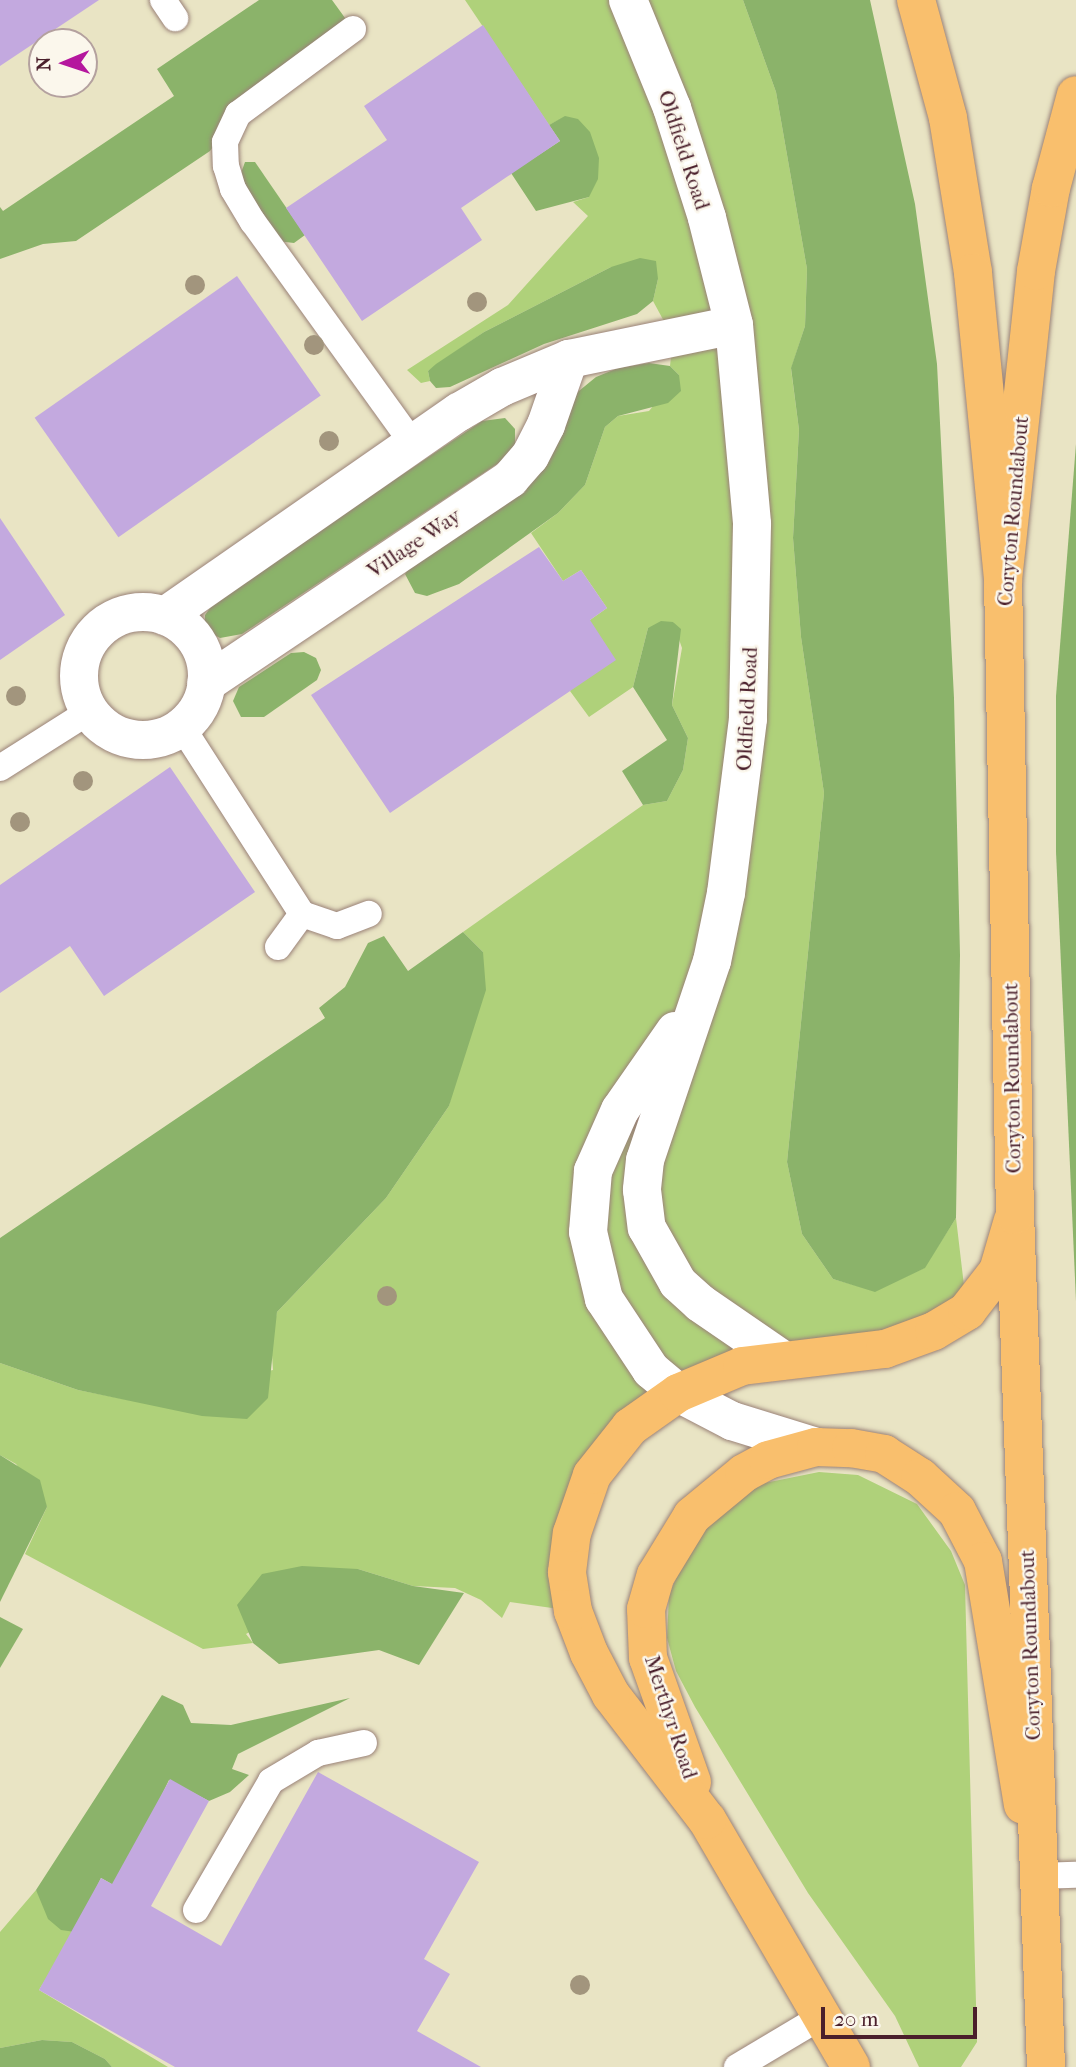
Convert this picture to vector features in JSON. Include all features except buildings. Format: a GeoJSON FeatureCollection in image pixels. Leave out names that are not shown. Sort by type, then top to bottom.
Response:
{"type":"FeatureCollection","features":[{"type":"Feature","properties":{"kind":"main road"},"geometry":{"type":"LineString","coordinates":[[916,0],[948,118],[973,273],[1003,580]]}},
{"type":"Feature","properties":{"kind":"main road","name":"Coryton Roundabout"},"geometry":{"type":"LineString","coordinates":[[1046,2067],[1015,1214],[1003,580],[1035,271],[1051,188],[1076,95]]}},
{"type":"Feature","properties":{"kind":"main road","name":"Merthyr Road"},"geometry":{"type":"LineString","coordinates":[[851,2067],[707,1820],[611,1695],[573,1611],[567,1572],[577,1508],[592,1475],[630,1427],[678,1393],[742,1366],[885,1349],[934,1331],[967,1311],[998,1271],[1015,1214]]}},
{"type":"Feature","properties":{"kind":"main road","name":"Merthyr Road"},"geometry":{"type":"LineString","coordinates":[[707,1820],[648,1658],[646,1609],[656,1575],[692,1516],[721,1488],[768,1460],[816,1447],[884,1454],[920,1477],[957,1511],[983,1560],[998,1630],[1040,1925]]}},
{"type":"Feature","properties":{"kind":"street","name":"Oldfield Road"},"geometry":{"type":"LineString","coordinates":[[628,0],[680,133],[734,325],[752,524],[748,719],[726,893],[712,961],[645,1160],[647,1228],[678,1283],[700,1303],[783,1360]]}},
{"type":"Feature","properties":{"kind":"street"},"geometry":{"type":"LineString","coordinates":[[165,616],[414,444],[502,387],[569,359],[734,325]]}},
{"type":"Feature","properties":{"kind":"street","name":"Village Way"},"geometry":{"type":"LineString","coordinates":[[206,683],[510,480],[530,456],[546,425],[569,359]]}},
{"type":"Feature","properties":{"kind":"street"},"geometry":{"type":"LineString","coordinates":[[135,612],[165,616],[193,636],[204,654],[206,683],[196,712],[182,727],[164,736],[124,737],[90,712],[79,672],[83,650],[96,632],[113,619],[135,612]]}},
{"type":"Feature","properties":{"kind":"street"},"geometry":{"type":"LineString","coordinates":[[699,998],[620,1110],[603,1142],[588,1200],[591,1262],[604,1299],[651,1370],[678,1393],[732,1421],[816,1447]]}},
{"type":"Feature","properties":{"kind":"lane"},"geometry":{"type":"LineString","coordinates":[[353,29],[238,114],[225,142],[226,166],[233,189],[253,222],[414,444]]}},
{"type":"Feature","properties":{"kind":"lane"},"geometry":{"type":"LineString","coordinates":[[0,768],[90,712]]}},
{"type":"Feature","properties":{"kind":"lane"},"geometry":{"type":"LineString","coordinates":[[182,727],[302,914],[337,926],[369,914]]}},
{"type":"Feature","properties":{"kind":"lane"},"geometry":{"type":"LineString","coordinates":[[278,947],[302,914]]}},
{"type":"Feature","properties":{"kind":"lane"},"geometry":{"type":"LineString","coordinates":[[196,1910],[271,1781],[318,1753],[364,1743]]}},
{"type":"Feature","properties":{"kind":"lane"},"geometry":{"type":"LineString","coordinates":[[1038,1876],[1076,1875]]}},
{"type":"Feature","properties":{"kind":"lane"},"geometry":{"type":"LineString","coordinates":[[737,2067],[821,2017]]}},
{"type":"Feature","properties":{"kind":"green space"},"geometry":{"type":"Polygon","coordinates":[[[259,0],[332,0],[353,29],[238,114],[210,151],[76,241],[43,244],[0,259],[0,207],[3,211],[174,96],[157,69],[259,0]]]}},
{"type":"Feature","properties":{"kind":"green space"},"geometry":{"type":"Polygon","coordinates":[[[465,0],[743,0],[776,92],[807,269],[805,326],[791,369],[799,430],[793,538],[801,637],[824,793],[787,1162],[802,1234],[833,1279],[875,1291],[924,1268],[956,1218],[967,1311],[783,1360],[610,1449],[573,1611],[510,1602],[502,1618],[481,1600],[455,1588],[413,1586],[358,1569],[246,1634],[253,1643],[203,1649],[25,1554],[47,1507],[16,1464],[0,1455],[0,1363],[78,1390],[134,1401],[273,1370],[271,1340],[277,1312],[386,1198],[449,1106],[483,952],[463,932],[643,805],[667,801],[683,770],[688,738],[672,705],[682,648],[673,622],[648,628],[633,687],[589,717],[570,691],[590,620],[607,608],[581,570],[563,581],[531,533],[558,513],[585,485],[605,427],[618,416],[649,411],[679,375],[670,366],[673,338],[653,301],[658,279],[611,267],[484,332],[428,371],[430,381],[421,383],[407,370],[508,305],[588,216],[573,202],[589,197],[565,117],[549,125],[465,0]]]}},
{"type":"Feature","properties":{"kind":"green space"},"geometry":{"type":"Polygon","coordinates":[[[743,0],[870,0],[915,204],[937,364],[954,698],[960,955],[956,1218],[925,1268],[875,1292],[833,1279],[802,1234],[787,1162],[824,793],[801,637],[793,538],[799,430],[791,368],[805,326],[807,269],[776,92],[743,0]]]}},
{"type":"Feature","properties":{"kind":"green space"},"geometry":{"type":"Polygon","coordinates":[[[565,116],[578,119],[590,132],[599,158],[598,179],[589,197],[536,211],[511,173],[560,141],[549,125],[565,116]]]}},
{"type":"Feature","properties":{"kind":"green space"},"geometry":{"type":"Polygon","coordinates":[[[245,162],[255,162],[305,235],[294,243],[277,241],[246,198],[241,173],[245,162]]]}},
{"type":"Feature","properties":{"kind":"green space"},"geometry":{"type":"Polygon","coordinates":[[[640,258],[656,261],[658,279],[653,301],[637,314],[544,344],[450,387],[436,388],[430,381],[428,371],[484,332],[611,267],[640,258]]]}},
{"type":"Feature","properties":{"kind":"green space"},"geometry":{"type":"Polygon","coordinates":[[[649,363],[670,366],[679,375],[681,391],[668,403],[618,416],[605,427],[585,485],[558,513],[459,584],[427,596],[415,593],[405,574],[413,562],[574,395],[596,377],[618,368],[649,363]]]}},
{"type":"Feature","properties":{"kind":"green space"},"geometry":{"type":"Polygon","coordinates":[[[505,418],[515,429],[515,444],[503,460],[242,634],[220,638],[205,630],[205,615],[216,600],[482,421],[505,418]]]}},
{"type":"Feature","properties":{"kind":"green space"},"geometry":{"type":"Polygon","coordinates":[[[1076,444],[1076,1301],[1056,852],[1056,696],[1076,444]]]}},
{"type":"Feature","properties":{"kind":"green space"},"geometry":{"type":"Polygon","coordinates":[[[661,621],[673,622],[681,629],[672,705],[688,738],[683,770],[667,801],[643,805],[622,771],[667,740],[633,687],[648,628],[661,621]]]}},
{"type":"Feature","properties":{"kind":"green space"},"geometry":{"type":"Polygon","coordinates":[[[304,652],[316,658],[321,670],[317,680],[264,717],[241,717],[233,701],[239,687],[291,653],[304,652]]]}},
{"type":"Feature","properties":{"kind":"green space"},"geometry":{"type":"Polygon","coordinates":[[[463,932],[483,952],[486,990],[449,1106],[386,1198],[277,1312],[268,1398],[247,1419],[202,1416],[78,1390],[0,1363],[0,1238],[325,1018],[319,1008],[345,987],[368,943],[384,936],[408,971],[463,932]]]}},
{"type":"Feature","properties":{"kind":"green space"},"geometry":{"type":"Polygon","coordinates":[[[0,1455],[40,1480],[47,1507],[0,1602],[0,1455]]]}},
{"type":"Feature","properties":{"kind":"green space"},"geometry":{"type":"Polygon","coordinates":[[[819,1472],[858,1475],[917,1504],[951,1551],[965,1585],[977,2042],[961,2067],[919,2067],[895,2016],[808,1893],[695,1707],[676,1671],[667,1638],[669,1595],[697,1529],[754,1485],[819,1472]]]}},
{"type":"Feature","properties":{"kind":"green space"},"geometry":{"type":"Polygon","coordinates":[[[302,1566],[358,1569],[413,1586],[464,1593],[419,1665],[379,1650],[279,1664],[253,1643],[237,1605],[262,1574],[302,1566]]]}},
{"type":"Feature","properties":{"kind":"green space"},"geometry":{"type":"Polygon","coordinates":[[[0,1617],[23,1629],[0,1668],[0,1617]]]}},
{"type":"Feature","properties":{"kind":"green space"},"geometry":{"type":"Polygon","coordinates":[[[162,1695],[183,1705],[191,1723],[231,1725],[350,1698],[238,1754],[232,1769],[249,1775],[230,1792],[209,1801],[169,1780],[117,1887],[101,1878],[75,1932],[61,1930],[48,1919],[36,1890],[162,1695]]]}},
{"type":"Feature","properties":{"kind":"green space"},"geometry":{"type":"Polygon","coordinates":[[[36,1890],[75,1932],[39,1990],[168,2067],[112,2067],[105,2059],[72,2042],[42,2040],[0,2048],[0,1932],[36,1890]]]}},
{"type":"Feature","properties":{"kind":"green space"},"geometry":{"type":"Polygon","coordinates":[[[42,2040],[72,2042],[105,2059],[112,2067],[0,2067],[0,2048],[42,2040]]]}}]}
